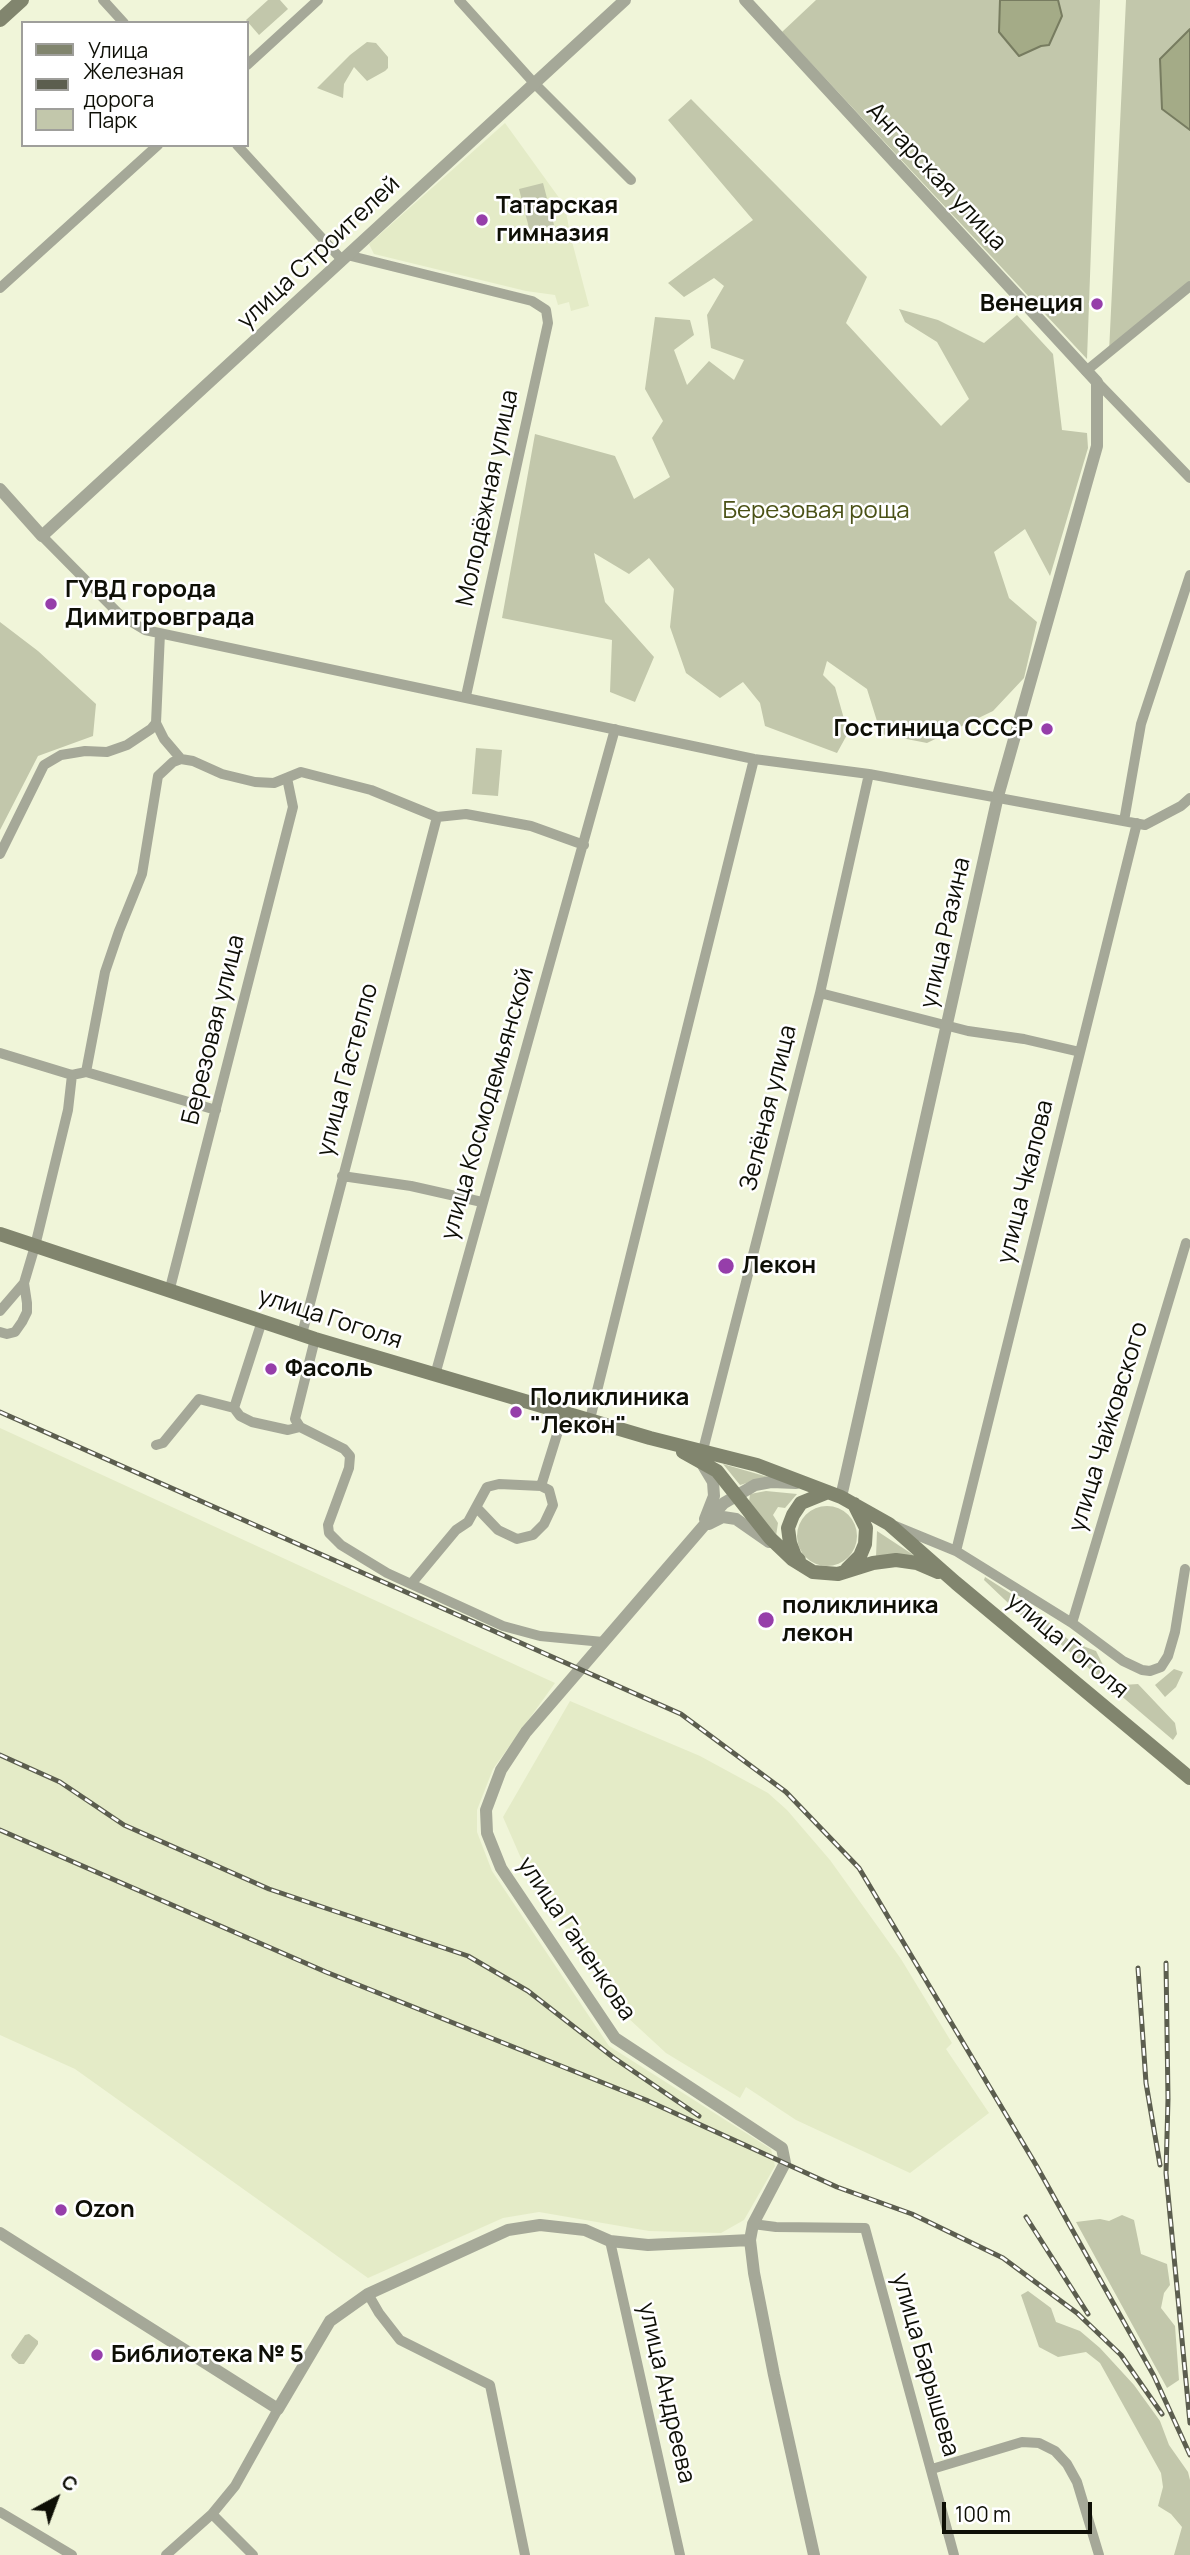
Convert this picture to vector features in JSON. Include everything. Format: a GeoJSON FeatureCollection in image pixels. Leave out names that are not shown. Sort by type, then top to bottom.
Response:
{"type":"FeatureCollection","features":[{"type":"Feature","properties":{"kind":"main road"},"geometry":{"type":"LineString","coordinates":[[0,20],[22,0]]}},
{"type":"Feature","properties":{"kind":"main road","name":"улица Гоголя"},"geometry":{"type":"LineString","coordinates":[[0,1234],[169,1292],[309,1336],[701,1454]]}},
{"type":"Feature","properties":{"kind":"main road"},"geometry":{"type":"LineString","coordinates":[[701,1454],[757,1465],[841,1497],[889,1524],[956,1583]]}},
{"type":"Feature","properties":{"kind":"main road"},"geometry":{"type":"LineString","coordinates":[[701,1454],[770,1538],[792,1559],[813,1572],[838,1574],[873,1563],[896,1560],[917,1563],[956,1583]]}},
{"type":"Feature","properties":{"kind":"main road"},"geometry":{"type":"LineString","coordinates":[[813,1572],[795,1556],[788,1528],[793,1514],[801,1503],[841,1497]]}},
{"type":"Feature","properties":{"kind":"main road"},"geometry":{"type":"LineString","coordinates":[[838,1574],[851,1567],[860,1556],[865,1544],[866,1528],[841,1497]]}},
{"type":"Feature","properties":{"kind":"main road","name":"улица Гоголя"},"geometry":{"type":"LineString","coordinates":[[956,1583],[1190,1778]]}},
{"type":"Feature","properties":{"kind":"street"},"geometry":{"type":"LineString","coordinates":[[103,0],[122,21]]}},
{"type":"Feature","properties":{"kind":"street"},"geometry":{"type":"LineString","coordinates":[[248,64],[318,0]]}},
{"type":"Feature","properties":{"kind":"street"},"geometry":{"type":"LineString","coordinates":[[459,0],[534,83],[631,180]]}},
{"type":"Feature","properties":{"kind":"street","name":"улица Строителей"},"geometry":{"type":"LineString","coordinates":[[42,536],[625,0]]}},
{"type":"Feature","properties":{"kind":"street","name":"Ангарская улица"},"geometry":{"type":"LineString","coordinates":[[745,0],[1097,382]]}},
{"type":"Feature","properties":{"kind":"street"},"geometry":{"type":"LineString","coordinates":[[0,288],[156,147]]}},
{"type":"Feature","properties":{"kind":"street"},"geometry":{"type":"LineString","coordinates":[[239,147],[345,258]]}},
{"type":"Feature","properties":{"kind":"street","name":"Молодёжная улица"},"geometry":{"type":"LineString","coordinates":[[345,258],[532,301],[546,310],[548,323],[466,696]]}},
{"type":"Feature","properties":{"kind":"street"},"geometry":{"type":"LineString","coordinates":[[1086,371],[1190,286]]}},
{"type":"Feature","properties":{"kind":"street"},"geometry":{"type":"LineString","coordinates":[[1097,382],[1187,471]]}},
{"type":"Feature","properties":{"kind":"street","name":"улица Разина"},"geometry":{"type":"LineString","coordinates":[[841,1497],[998,796],[1097,446],[1097,382]]}},
{"type":"Feature","properties":{"kind":"street"},"geometry":{"type":"LineString","coordinates":[[0,489],[120,615],[145,630],[754,759],[869,774],[1145,825],[1181,806],[1190,798]]}},
{"type":"Feature","properties":{"kind":"street"},"geometry":{"type":"LineString","coordinates":[[1124,821],[1141,724],[1190,575]]}},
{"type":"Feature","properties":{"kind":"street"},"geometry":{"type":"LineString","coordinates":[[160,633],[156,723],[164,739],[181,758],[222,774],[255,782],[274,783],[301,772],[371,790],[436,817],[466,814],[531,826],[584,845]]}},
{"type":"Feature","properties":{"kind":"street"},"geometry":{"type":"LineString","coordinates":[[0,854],[44,765],[61,755],[86,751],[107,752],[127,746],[156,723]]}},
{"type":"Feature","properties":{"kind":"street","name":"улица Космодемьянской"},"geometry":{"type":"LineString","coordinates":[[435,1375],[615,729]]}},
{"type":"Feature","properties":{"kind":"street"},"geometry":{"type":"LineString","coordinates":[[86,1072],[105,972],[142,874],[158,776],[181,758]]}},
{"type":"Feature","properties":{"kind":"street"},"geometry":{"type":"LineString","coordinates":[[590,1419],[754,759]]}},
{"type":"Feature","properties":{"kind":"street","name":"Зелёная улица"},"geometry":{"type":"LineString","coordinates":[[701,1454],[820,993],[869,774]]}},
{"type":"Feature","properties":{"kind":"street","name":"Березовая улица"},"geometry":{"type":"LineString","coordinates":[[169,1292],[293,807],[287,778]]}},
{"type":"Feature","properties":{"kind":"street","name":"улица Гастелло"},"geometry":{"type":"LineString","coordinates":[[300,1427],[295,1419],[342,1176],[436,817]]}},
{"type":"Feature","properties":{"kind":"street","name":"улица Чкалова"},"geometry":{"type":"LineString","coordinates":[[956,1551],[1136,823]]}},
{"type":"Feature","properties":{"kind":"street"},"geometry":{"type":"LineString","coordinates":[[820,993],[947,1026],[1080,1052]]}},
{"type":"Feature","properties":{"kind":"street"},"geometry":{"type":"LineString","coordinates":[[0,1053],[72,1075],[86,1072],[216,1110]]}},
{"type":"Feature","properties":{"kind":"street"},"geometry":{"type":"LineString","coordinates":[[0,1311],[24,1283],[68,1110],[72,1075]]}},
{"type":"Feature","properties":{"kind":"street"},"geometry":{"type":"LineString","coordinates":[[342,1176],[411,1186],[482,1202]]}},
{"type":"Feature","properties":{"kind":"street","name":"улица Чайковского"},"geometry":{"type":"LineString","coordinates":[[1072,1623],[1186,1242]]}},
{"type":"Feature","properties":{"kind":"street"},"geometry":{"type":"LineString","coordinates":[[0,1332],[15,1332],[27,1312],[24,1283]]}},
{"type":"Feature","properties":{"kind":"street"},"geometry":{"type":"LineString","coordinates":[[234,1409],[262,1321]]}},
{"type":"Feature","properties":{"kind":"street"},"geometry":{"type":"LineString","coordinates":[[156,1445],[163,1443],[199,1399],[234,1409],[240,1416],[252,1422],[288,1430],[300,1427],[344,1450],[350,1457],[349,1468],[328,1525],[329,1533],[341,1545],[387,1573],[503,1626],[540,1636],[603,1642]]}},
{"type":"Feature","properties":{"kind":"street"},"geometry":{"type":"LineString","coordinates":[[541,1486],[564,1412]]}},
{"type":"Feature","properties":{"kind":"street"},"geometry":{"type":"LineString","coordinates":[[701,1454],[713,1482],[714,1496],[701,1531]]}},
{"type":"Feature","properties":{"kind":"street"},"geometry":{"type":"LineString","coordinates":[[737,1495],[755,1485],[771,1482],[810,1485]]}},
{"type":"Feature","properties":{"kind":"street"},"geometry":{"type":"LineString","coordinates":[[411,1584],[456,1531],[468,1522],[487,1487],[499,1484],[541,1486],[549,1490],[553,1505],[544,1524],[533,1535],[517,1539],[498,1530],[477,1507]]}},
{"type":"Feature","properties":{"kind":"street","name":"улица Ганенкова"},"geometry":{"type":"LineString","coordinates":[[737,1495],[724,1503],[526,1732],[501,1770],[486,1810],[487,1833],[501,1868],[615,2038],[782,2148],[785,2163],[753,2224],[750,2239],[772,2363],[814,2555]]}},
{"type":"Feature","properties":{"kind":"street"},"geometry":{"type":"LineString","coordinates":[[701,1531],[723,1517],[736,1519],[792,1559]]}},
{"type":"Feature","properties":{"kind":"street"},"geometry":{"type":"LineString","coordinates":[[889,1524],[956,1551],[1072,1623],[1123,1661],[1142,1670],[1150,1671],[1161,1667],[1168,1656],[1175,1632],[1185,1569]]}},
{"type":"Feature","properties":{"kind":"street","name":"улица Барышева"},"geometry":{"type":"LineString","coordinates":[[753,2224],[776,2227],[865,2228],[954,2555]]}},
{"type":"Feature","properties":{"kind":"street"},"geometry":{"type":"LineString","coordinates":[[166,2555],[212,2514],[235,2486],[330,2321],[368,2294],[508,2231],[540,2225],[585,2230],[610,2241],[648,2245],[750,2239]]}},
{"type":"Feature","properties":{"kind":"street"},"geometry":{"type":"LineString","coordinates":[[0,2233],[278,2409]]}},
{"type":"Feature","properties":{"kind":"street","name":"улица Андреева"},"geometry":{"type":"LineString","coordinates":[[610,2241],[680,2555]]}},
{"type":"Feature","properties":{"kind":"street"},"geometry":{"type":"LineString","coordinates":[[368,2294],[400,2340],[489,2385],[525,2555]]}},
{"type":"Feature","properties":{"kind":"street"},"geometry":{"type":"LineString","coordinates":[[932,2469],[1022,2442],[1039,2443],[1055,2451],[1067,2464],[1077,2482],[1099,2555]]}},
{"type":"Feature","properties":{"kind":"street"},"geometry":{"type":"LineString","coordinates":[[0,2512],[72,2555]]}},
{"type":"Feature","properties":{"kind":"street"},"geometry":{"type":"LineString","coordinates":[[212,2514],[253,2555]]}},
{"type":"Feature","properties":{"kind":"shaded area"},"geometry":{"type":"Polygon","coordinates":[[[1000,0],[1058,0],[1062,16],[1049,45],[1019,56],[999,32],[1000,0]]]}},
{"type":"Feature","properties":{"kind":"shaded area"},"geometry":{"type":"Polygon","coordinates":[[[1190,29],[1190,130],[1162,109],[1160,59],[1190,29]]]}},
{"type":"Feature","properties":{"kind":"shaded area","name":"Татарская гимназия"},"geometry":{"type":"Polygon","coordinates":[[[505,123],[565,206],[589,306],[571,311],[569,302],[558,305],[555,295],[526,291],[374,254],[369,244],[505,123]]]}},
{"type":"Feature","properties":{"kind":"shaded area"},"geometry":{"type":"Polygon","coordinates":[[[0,1428],[555,1683],[493,1769],[477,1810],[477,1832],[492,1871],[609,2046],[771,2149],[775,2166],[744,2220],[721,2233],[649,2231],[539,2212],[503,2218],[368,2278],[75,2069],[0,2035],[0,1428]]]}},
{"type":"Feature","properties":{"kind":"shaded area"},"geometry":{"type":"Polygon","coordinates":[[[570,1701],[700,1756],[768,1793],[787,1810],[830,1860],[901,1959],[952,2043],[946,2049],[989,2113],[910,2173],[796,2120],[746,2087],[740,2098],[666,2053],[627,2017],[605,1990],[520,1856],[503,1817],[570,1701]]]}},
{"type":"Feature","properties":{"kind":"green space"},"geometry":{"type":"Polygon","coordinates":[[[268,0],[280,0],[288,9],[259,35],[246,20],[268,0]]]}},
{"type":"Feature","properties":{"kind":"green space"},"geometry":{"type":"Polygon","coordinates":[[[816,0],[1000,0],[999,32],[1019,56],[1041,46],[1062,16],[1058,0],[1100,0],[1087,359],[782,32],[816,0]]]}},
{"type":"Feature","properties":{"kind":"green space"},"geometry":{"type":"Polygon","coordinates":[[[1126,0],[1190,0],[1190,29],[1160,59],[1162,109],[1190,130],[1190,281],[1109,352],[1126,0]]]}},
{"type":"Feature","properties":{"kind":"green space"},"geometry":{"type":"Polygon","coordinates":[[[367,42],[376,43],[388,57],[388,68],[385,71],[367,81],[354,67],[344,84],[343,98],[317,88],[350,55],[367,42]]]}},
{"type":"Feature","properties":{"kind":"green space","name":"Березовая роща"},"geometry":{"type":"Polygon","coordinates":[[[691,99],[867,277],[846,323],[941,426],[969,399],[937,342],[905,322],[899,309],[938,320],[984,343],[1017,315],[1053,354],[1062,430],[1087,433],[1088,448],[1050,576],[1025,529],[994,552],[1009,598],[1037,622],[1024,678],[993,711],[927,743],[881,734],[867,689],[827,661],[823,675],[835,687],[848,733],[837,753],[765,726],[760,703],[743,682],[720,698],[686,673],[670,627],[674,589],[649,558],[629,574],[594,553],[605,602],[654,657],[635,702],[610,692],[612,640],[502,618],[535,434],[615,456],[634,499],[670,477],[652,438],[663,421],[645,389],[655,317],[690,320],[694,335],[674,350],[687,385],[709,361],[734,380],[744,360],[711,348],[707,315],[724,286],[714,278],[684,297],[668,283],[753,220],[668,120],[691,99]]]}},
{"type":"Feature","properties":{"kind":"green space"},"geometry":{"type":"Polygon","coordinates":[[[543,183],[554,225],[530,232],[519,189],[543,183]]]}},
{"type":"Feature","properties":{"kind":"green space"},"geometry":{"type":"Polygon","coordinates":[[[0,622],[38,651],[96,704],[93,736],[38,756],[0,830],[0,622]]]}},
{"type":"Feature","properties":{"kind":"green space"},"geometry":{"type":"Polygon","coordinates":[[[476,748],[502,750],[498,796],[472,794],[476,748]]]}},
{"type":"Feature","properties":{"kind":"green space"},"geometry":{"type":"Polygon","coordinates":[[[723,1464],[768,1477],[740,1485],[723,1464]]]}},
{"type":"Feature","properties":{"kind":"green space"},"geometry":{"type":"Polygon","coordinates":[[[766,1491],[797,1494],[785,1508],[778,1507],[773,1515],[778,1523],[776,1536],[749,1502],[750,1494],[766,1491]]]}},
{"type":"Feature","properties":{"kind":"green space"},"geometry":{"type":"Polygon","coordinates":[[[821,1506],[833,1506],[852,1519],[857,1536],[855,1548],[844,1561],[833,1566],[821,1566],[802,1553],[797,1542],[797,1530],[810,1511],[821,1506]]]}},
{"type":"Feature","properties":{"kind":"green space"},"geometry":{"type":"Polygon","coordinates":[[[877,1531],[915,1556],[876,1557],[877,1531]]]}},
{"type":"Feature","properties":{"kind":"green space"},"geometry":{"type":"Polygon","coordinates":[[[985,1577],[1032,1607],[1070,1641],[1096,1651],[1107,1673],[1123,1685],[1138,1684],[1175,1723],[1177,1734],[1173,1740],[1044,1630],[1024,1618],[984,1580],[985,1577]]]}},
{"type":"Feature","properties":{"kind":"green space"},"geometry":{"type":"Polygon","coordinates":[[[1174,1669],[1183,1672],[1176,1687],[1165,1697],[1155,1685],[1174,1669]]]}},
{"type":"Feature","properties":{"kind":"green space"},"geometry":{"type":"Polygon","coordinates":[[[1122,2215],[1134,2220],[1141,2254],[1167,2264],[1170,2285],[1164,2293],[1161,2308],[1175,2326],[1179,2380],[1167,2388],[1076,2222],[1100,2219],[1109,2221],[1122,2215]]]}},
{"type":"Feature","properties":{"kind":"green space"},"geometry":{"type":"Polygon","coordinates":[[[1028,2291],[1051,2308],[1056,2322],[1080,2331],[1100,2348],[1134,2385],[1160,2421],[1169,2445],[1188,2472],[1190,2480],[1190,2555],[1174,2555],[1182,2527],[1171,2514],[1158,2506],[1163,2487],[1161,2473],[1100,2363],[1086,2352],[1058,2357],[1039,2347],[1021,2295],[1028,2291]]]}},
{"type":"Feature","properties":{"kind":"green space"},"geometry":{"type":"Polygon","coordinates":[[[29,2334],[38,2344],[24,2364],[19,2364],[11,2355],[25,2335],[29,2334]]]}},
{"type":"Feature","properties":{"kind":"railway"},"geometry":{"type":"LineString","coordinates":[[0,1412],[681,1714],[786,1792],[859,1868],[1036,2165],[1154,2376],[1190,2455]]}},
{"type":"Feature","properties":{"kind":"railway"},"geometry":{"type":"LineString","coordinates":[[0,1755],[60,1782],[124,1825],[269,1889],[468,1956],[528,1991],[614,2058],[699,2116]]}},
{"type":"Feature","properties":{"kind":"railway"},"geometry":{"type":"LineString","coordinates":[[0,1830],[326,1972],[646,2100],[837,2187],[912,2214],[1003,2258],[1077,2313],[1121,2355],[1162,2414]]}},
{"type":"Feature","properties":{"kind":"railway"},"geometry":{"type":"LineString","coordinates":[[1166,1963],[1166,2173],[1190,2423]]}},
{"type":"Feature","properties":{"kind":"railway"},"geometry":{"type":"LineString","coordinates":[[1138,1968],[1146,2083],[1160,2165]]}},
{"type":"Feature","properties":{"kind":"railway"},"geometry":{"type":"LineString","coordinates":[[1026,2217],[1088,2314]]}},
{"type":"Feature","properties":{"kind":"place","name":"Татарская гимназия"},"geometry":{"type":"Point","coordinates":[482,220]}},
{"type":"Feature","properties":{"kind":"place","name":"Венеция"},"geometry":{"type":"Point","coordinates":[1097,304]}},
{"type":"Feature","properties":{"kind":"place","name":"ГУВД города Димитровграда"},"geometry":{"type":"Point","coordinates":[51,604]}},
{"type":"Feature","properties":{"kind":"place","name":"Гостиница СССР"},"geometry":{"type":"Point","coordinates":[1047,729]}},
{"type":"Feature","properties":{"kind":"place","name":"Лекон"},"geometry":{"type":"Point","coordinates":[726,1266]}},
{"type":"Feature","properties":{"kind":"place","name":"Фасоль"},"geometry":{"type":"Point","coordinates":[271,1369]}},
{"type":"Feature","properties":{"kind":"place","name":"Поликлиника \"Лекон\""},"geometry":{"type":"Point","coordinates":[516,1412]}},
{"type":"Feature","properties":{"kind":"place","name":"поликлиника лекон"},"geometry":{"type":"Point","coordinates":[766,1620]}},
{"type":"Feature","properties":{"kind":"place","name":"Ozon"},"geometry":{"type":"Point","coordinates":[61,2210]}},
{"type":"Feature","properties":{"kind":"place","name":"Библиотека № 5"},"geometry":{"type":"Point","coordinates":[97,2355]}}]}
